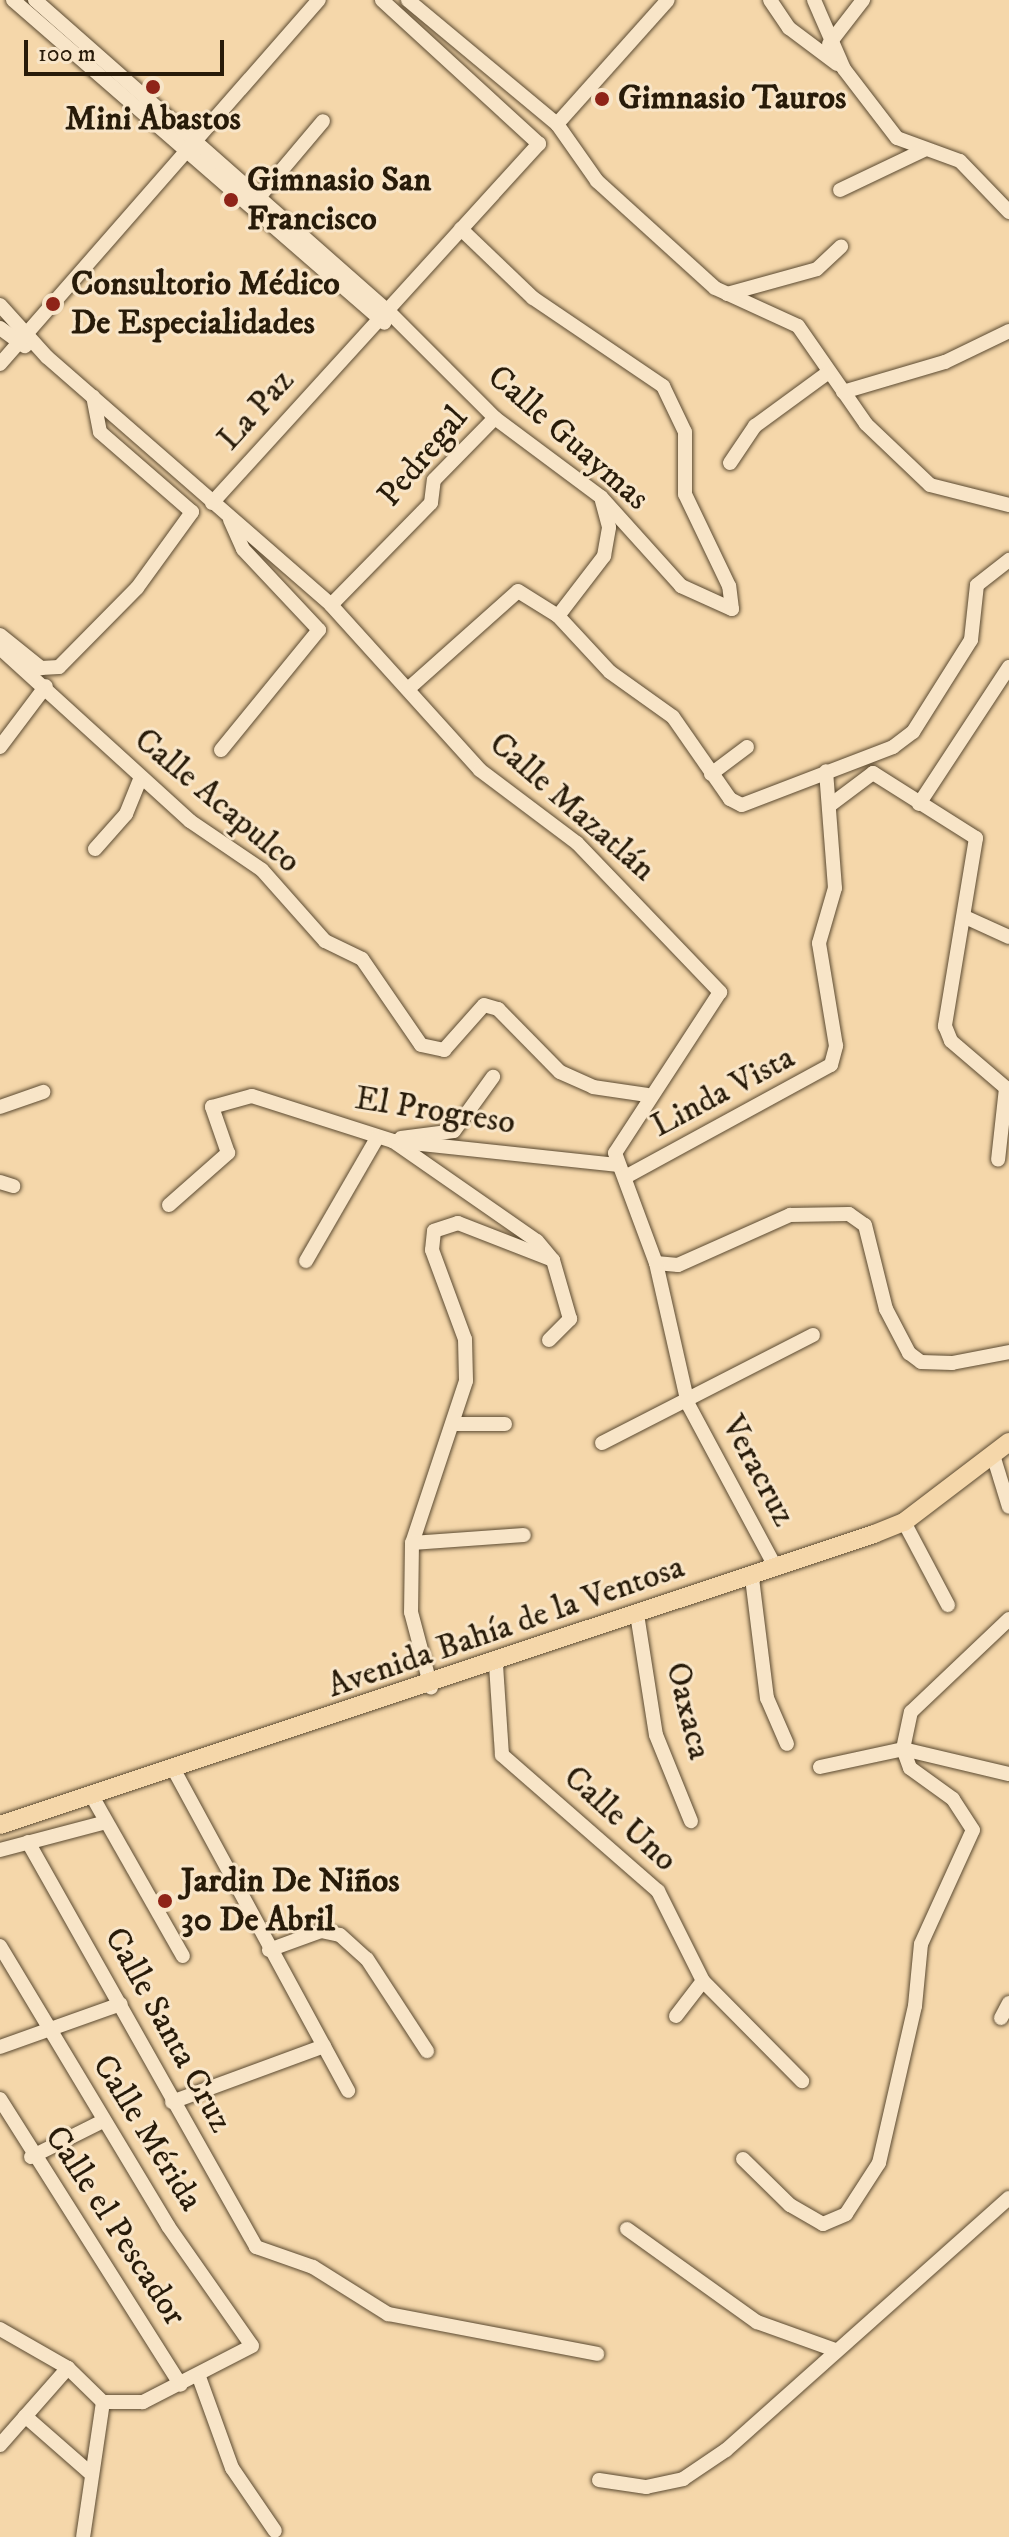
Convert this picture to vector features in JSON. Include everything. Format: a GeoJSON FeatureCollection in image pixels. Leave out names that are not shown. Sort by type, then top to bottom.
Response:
{"type":"FeatureCollection","features":[{"type":"Feature","properties":{"kind":"main road","name":"Avenida Bahía de la Ventosa"},"geometry":{"type":"LineString","coordinates":[[0,1825],[431,1687],[637,1614],[752,1578],[904,1522],[1009,1442]]}},
{"type":"Feature","properties":{"kind":"street"},"geometry":{"type":"LineString","coordinates":[[0,10],[11,0]]}},
{"type":"Feature","properties":{"kind":"street","name":"Calle Guaymas"},"geometry":{"type":"LineString","coordinates":[[11,0],[249,211],[383,315]]}},
{"type":"Feature","properties":{"kind":"street","name":"Calle Guaymas"},"geometry":{"type":"LineString","coordinates":[[35,0],[195,136],[495,418],[601,497],[681,586],[732,609],[729,586],[685,494],[685,432],[669,397],[649,370],[596,342],[533,298],[461,229]]}},
{"type":"Feature","properties":{"kind":"street"},"geometry":{"type":"LineString","coordinates":[[0,364],[180,152],[319,0]]}},
{"type":"Feature","properties":{"kind":"street","name":"La Paz"},"geometry":{"type":"LineString","coordinates":[[212,503],[539,144],[382,0]]}},
{"type":"Feature","properties":{"kind":"street"},"geometry":{"type":"LineString","coordinates":[[408,0],[557,124],[597,181],[727,294],[798,326],[826,374],[930,485],[1009,505]]}},
{"type":"Feature","properties":{"kind":"street"},"geometry":{"type":"LineString","coordinates":[[557,124],[668,0]]}},
{"type":"Feature","properties":{"kind":"street"},"geometry":{"type":"LineString","coordinates":[[770,0],[789,28],[844,69]]}},
{"type":"Feature","properties":{"kind":"street"},"geometry":{"type":"LineString","coordinates":[[814,0],[829,44],[844,69],[897,138],[960,161],[1009,212]]}},
{"type":"Feature","properties":{"kind":"street"},"geometry":{"type":"LineString","coordinates":[[829,44],[863,0]]}},
{"type":"Feature","properties":{"kind":"street"},"geometry":{"type":"LineString","coordinates":[[249,211],[323,121]]}},
{"type":"Feature","properties":{"kind":"street"},"geometry":{"type":"LineString","coordinates":[[840,190],[924,150]]}},
{"type":"Feature","properties":{"kind":"street"},"geometry":{"type":"LineString","coordinates":[[727,294],[817,269],[841,247]]}},
{"type":"Feature","properties":{"kind":"street","name":"Calle Mazatlán"},"geometry":{"type":"LineString","coordinates":[[0,305],[24,336],[47,357],[331,605],[480,770],[577,843],[720,992],[647,1095],[615,1153],[617,1165]]}},
{"type":"Feature","properties":{"kind":"street","name":"Calle Mazatlán"},"geometry":{"type":"LineString","coordinates":[[0,328],[24,336]]}},
{"type":"Feature","properties":{"kind":"street"},"geometry":{"type":"LineString","coordinates":[[843,392],[945,362],[1009,331]]}},
{"type":"Feature","properties":{"kind":"street"},"geometry":{"type":"LineString","coordinates":[[730,463],[755,426],[826,374]]}},
{"type":"Feature","properties":{"kind":"street"},"geometry":{"type":"LineString","coordinates":[[0,635],[41,668],[59,667],[137,588],[192,512],[100,432],[93,397]]}},
{"type":"Feature","properties":{"kind":"street","name":"Pedregal"},"geometry":{"type":"LineString","coordinates":[[331,605],[431,503],[434,480],[495,418]]}},
{"type":"Feature","properties":{"kind":"street"},"geometry":{"type":"LineString","coordinates":[[558,616],[604,556],[609,527],[601,497]]}},
{"type":"Feature","properties":{"kind":"street","name":"Calle Mazatlán"},"geometry":{"type":"LineString","coordinates":[[221,750],[319,630],[243,549],[228,516]]}},
{"type":"Feature","properties":{"kind":"street"},"geometry":{"type":"LineString","coordinates":[[408,689],[518,591],[558,616],[610,672],[673,717],[711,774],[742,805],[893,747],[925,718],[971,640],[977,585],[1009,560]]}},
{"type":"Feature","properties":{"kind":"street","name":"Calle Acapulco"},"geometry":{"type":"LineString","coordinates":[[0,648],[46,686],[140,779],[262,870],[325,941],[362,959],[421,1045],[444,1050],[484,1005],[498,1009],[560,1072],[593,1087],[647,1095]]}},
{"type":"Feature","properties":{"kind":"street"},"geometry":{"type":"LineString","coordinates":[[919,804],[1009,667]]}},
{"type":"Feature","properties":{"kind":"street"},"geometry":{"type":"LineString","coordinates":[[0,747],[46,686]]}},
{"type":"Feature","properties":{"kind":"street"},"geometry":{"type":"LineString","coordinates":[[711,774],[735,763],[747,747]]}},
{"type":"Feature","properties":{"kind":"street","name":"Linda Vista"},"geometry":{"type":"LineString","coordinates":[[629,1175],[831,1065],[836,1046],[819,943],[834,899],[826,771]]}},
{"type":"Feature","properties":{"kind":"street"},"geometry":{"type":"LineString","coordinates":[[829,806],[873,773],[976,838],[945,1026],[951,1041],[1006,1088],[998,1160]]}},
{"type":"Feature","properties":{"kind":"street"},"geometry":{"type":"LineString","coordinates":[[95,849],[126,814],[140,779]]}},
{"type":"Feature","properties":{"kind":"street"},"geometry":{"type":"LineString","coordinates":[[965,917],[1009,937]]}},
{"type":"Feature","properties":{"kind":"street"},"geometry":{"type":"LineString","coordinates":[[393,1141],[454,1131],[493,1077]]}},
{"type":"Feature","properties":{"kind":"street"},"geometry":{"type":"LineString","coordinates":[[0,1107],[43,1092]]}},
{"type":"Feature","properties":{"kind":"street","name":"El Progreso"},"geometry":{"type":"LineString","coordinates":[[169,1205],[228,1153],[212,1107],[249,1098],[393,1141],[617,1165]]}},
{"type":"Feature","properties":{"kind":"street"},"geometry":{"type":"LineString","coordinates":[[306,1261],[377,1138]]}},
{"type":"Feature","properties":{"kind":"street"},"geometry":{"type":"LineString","coordinates":[[393,1141],[537,1241],[553,1260],[570,1319],[549,1340]]}},
{"type":"Feature","properties":{"kind":"street"},"geometry":{"type":"LineString","coordinates":[[617,1165],[629,1175],[656,1263],[688,1404]]}},
{"type":"Feature","properties":{"kind":"street"},"geometry":{"type":"LineString","coordinates":[[656,1263],[678,1265],[790,1215],[849,1214],[865,1225],[886,1309],[909,1353],[921,1362],[952,1363],[1009,1352]]}},
{"type":"Feature","properties":{"kind":"street"},"geometry":{"type":"LineString","coordinates":[[431,1687],[411,1612],[412,1543],[456,1424],[465,1339],[432,1250],[434,1231],[458,1223],[553,1260]]}},
{"type":"Feature","properties":{"kind":"street"},"geometry":{"type":"LineString","coordinates":[[602,1443],[688,1404],[764,1354],[782,1354],[813,1335]]}},
{"type":"Feature","properties":{"kind":"street","name":"Veracruz"},"geometry":{"type":"LineString","coordinates":[[688,1404],[776,1568]]}},
{"type":"Feature","properties":{"kind":"street"},"geometry":{"type":"LineString","coordinates":[[456,1424],[505,1424]]}},
{"type":"Feature","properties":{"kind":"street"},"geometry":{"type":"LineString","coordinates":[[993,1455],[1009,1507]]}},
{"type":"Feature","properties":{"kind":"street"},"geometry":{"type":"LineString","coordinates":[[904,1522],[948,1605]]}},
{"type":"Feature","properties":{"kind":"street"},"geometry":{"type":"LineString","coordinates":[[412,1543],[524,1535]]}},
{"type":"Feature","properties":{"kind":"street"},"geometry":{"type":"LineString","coordinates":[[752,1578],[767,1698],[787,1744]]}},
{"type":"Feature","properties":{"kind":"street","name":"Oaxaca"},"geometry":{"type":"LineString","coordinates":[[637,1614],[656,1735],[691,1821]]}},
{"type":"Feature","properties":{"kind":"street"},"geometry":{"type":"LineString","coordinates":[[743,2159],[809,2220],[835,2223],[846,2214],[879,2163],[915,2006],[921,1944],[973,1830],[953,1799],[910,1768],[903,1749],[911,1712],[1009,1619]]}},
{"type":"Feature","properties":{"kind":"street","name":"Calle Uno"},"geometry":{"type":"LineString","coordinates":[[496,1665],[502,1755],[658,1891],[703,1981],[802,2081]]}},
{"type":"Feature","properties":{"kind":"street"},"geometry":{"type":"LineString","coordinates":[[820,1767],[903,1749],[1009,1774]]}},
{"type":"Feature","properties":{"kind":"street"},"geometry":{"type":"LineString","coordinates":[[174,1770],[348,2091]]}},
{"type":"Feature","properties":{"kind":"street"},"geometry":{"type":"LineString","coordinates":[[92,1796],[103,1823],[183,1956]]}},
{"type":"Feature","properties":{"kind":"street"},"geometry":{"type":"LineString","coordinates":[[0,1850],[103,1823]]}},
{"type":"Feature","properties":{"kind":"street","name":"Calle Santa Cruz"},"geometry":{"type":"LineString","coordinates":[[28,1842],[256,2247],[313,2267],[388,2314],[597,2354]]}},
{"type":"Feature","properties":{"kind":"street"},"geometry":{"type":"LineString","coordinates":[[269,1950],[321,1931],[340,1935],[367,1959],[427,2051]]}},
{"type":"Feature","properties":{"kind":"street","name":"Calle Mérida"},"geometry":{"type":"LineString","coordinates":[[0,1946],[103,2121],[252,2346],[199,2377]]}},
{"type":"Feature","properties":{"kind":"street"},"geometry":{"type":"LineString","coordinates":[[676,2016],[703,1981]]}},
{"type":"Feature","properties":{"kind":"street"},"geometry":{"type":"LineString","coordinates":[[1001,2018],[1009,2003]]}},
{"type":"Feature","properties":{"kind":"street"},"geometry":{"type":"LineString","coordinates":[[0,2047],[121,2004]]}},
{"type":"Feature","properties":{"kind":"street"},"geometry":{"type":"LineString","coordinates":[[172,2102],[324,2046]]}},
{"type":"Feature","properties":{"kind":"street","name":"Calle el Pescador"},"geometry":{"type":"LineString","coordinates":[[0,2099],[31,2157],[181,2385]]}},
{"type":"Feature","properties":{"kind":"street"},"geometry":{"type":"LineString","coordinates":[[31,2157],[103,2121]]}},
{"type":"Feature","properties":{"kind":"street"},"geometry":{"type":"LineString","coordinates":[[599,2480],[646,2487],[683,2479],[726,2450],[835,2350],[891,2309],[1009,2198]]}},
{"type":"Feature","properties":{"kind":"street"},"geometry":{"type":"LineString","coordinates":[[627,2229],[749,2318],[835,2350]]}},
{"type":"Feature","properties":{"kind":"street"},"geometry":{"type":"LineString","coordinates":[[0,2329],[68,2368],[103,2402],[143,2402],[199,2377],[232,2468],[275,2531]]}},
{"type":"Feature","properties":{"kind":"street"},"geometry":{"type":"LineString","coordinates":[[0,2445],[68,2368]]}},
{"type":"Feature","properties":{"kind":"street"},"geometry":{"type":"LineString","coordinates":[[83,2537],[89,2472],[103,2402]]}},
{"type":"Feature","properties":{"kind":"street"},"geometry":{"type":"LineString","coordinates":[[25,2416],[89,2472]]}},
{"type":"Feature","properties":{"kind":"place","name":"Mini Abastos"},"geometry":{"type":"Point","coordinates":[153,87]}},
{"type":"Feature","properties":{"kind":"place","name":"Gimnasio Tauros"},"geometry":{"type":"Point","coordinates":[602,99]}},
{"type":"Feature","properties":{"kind":"place","name":"Gimnasio San Francisco"},"geometry":{"type":"Point","coordinates":[231,200]}},
{"type":"Feature","properties":{"kind":"place","name":"Consultorio Médico De Especialidades"},"geometry":{"type":"Point","coordinates":[53,304]}},
{"type":"Feature","properties":{"kind":"place","name":"Jardin De Niños 30 De Abril"},"geometry":{"type":"Point","coordinates":[165,1901]}}]}
